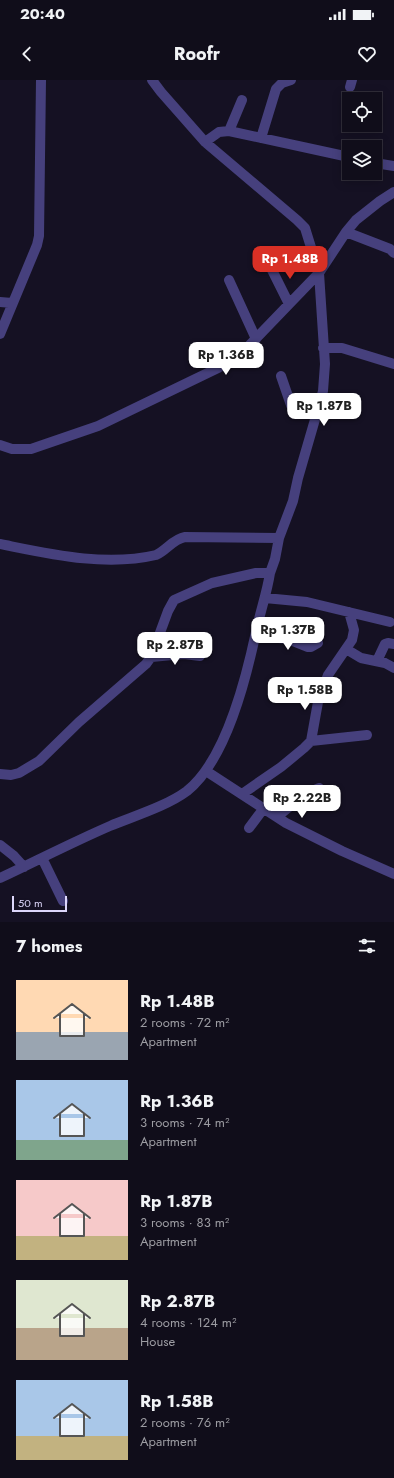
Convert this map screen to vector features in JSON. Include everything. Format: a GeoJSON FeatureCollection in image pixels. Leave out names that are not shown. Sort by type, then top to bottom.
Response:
{"type":"FeatureCollection","features":[{"type":"Feature","properties":{"kind":"street"},"geometry":{"type":"LineString","coordinates":[[0,334],[37,245],[39,236],[41,80]]}},
{"type":"Feature","properties":{"kind":"street"},"geometry":{"type":"LineString","coordinates":[[0,878],[86,837],[168,802],[187,791],[211,765],[222,743],[248,665],[279,538],[293,502],[298,478],[323,391],[325,364],[319,273],[304,228],[297,220],[205,142],[152,80]]}},
{"type":"Feature","properties":{"kind":"street"},"geometry":{"type":"LineString","coordinates":[[261,138],[276,89],[282,83],[291,80]]}},
{"type":"Feature","properties":{"kind":"street"},"geometry":{"type":"LineString","coordinates":[[229,131],[242,100]]}},
{"type":"Feature","properties":{"kind":"street"},"geometry":{"type":"LineString","coordinates":[[205,142],[219,132],[229,131],[342,155]]}},
{"type":"Feature","properties":{"kind":"street"},"geometry":{"type":"LineString","coordinates":[[382,163],[394,166]]}},
{"type":"Feature","properties":{"kind":"street"},"geometry":{"type":"LineString","coordinates":[[0,445],[12,449],[31,449],[98,426],[218,368],[242,354],[319,273],[346,232],[356,220],[394,192]]}},
{"type":"Feature","properties":{"kind":"street"},"geometry":{"type":"LineString","coordinates":[[346,232],[390,249],[394,253]]}},
{"type":"Feature","properties":{"kind":"street"},"geometry":{"type":"LineString","coordinates":[[270,266],[289,304]]}},
{"type":"Feature","properties":{"kind":"street"},"geometry":{"type":"LineString","coordinates":[[229,280],[256,339]]}},
{"type":"Feature","properties":{"kind":"street"},"geometry":{"type":"LineString","coordinates":[[0,302],[12,303]]}},
{"type":"Feature","properties":{"kind":"street"},"geometry":{"type":"LineString","coordinates":[[323,348],[342,348],[394,364]]}},
{"type":"Feature","properties":{"kind":"street"},"geometry":{"type":"LineString","coordinates":[[280,376],[294,409],[316,416]]}},
{"type":"Feature","properties":{"kind":"street"},"geometry":{"type":"LineString","coordinates":[[0,544],[50,554],[110,561],[156,555],[161,553],[179,538],[185,537],[279,538]]}},
{"type":"Feature","properties":{"kind":"street"},"geometry":{"type":"LineString","coordinates":[[0,774],[11,775],[19,773],[39,761],[84,718],[146,664],[152,657],[168,611],[176,598],[220,581],[256,573],[270,573]]}},
{"type":"Feature","properties":{"kind":"street"},"geometry":{"type":"LineString","coordinates":[[265,598],[307,602],[390,622]]}},
{"type":"Feature","properties":{"kind":"street"},"geometry":{"type":"LineString","coordinates":[[242,794],[281,768],[310,741],[318,702],[326,681],[333,667],[352,640],[354,630],[348,612]]}},
{"type":"Feature","properties":{"kind":"street"},"geometry":{"type":"LineString","coordinates":[[281,638],[295,630]]}},
{"type":"Feature","properties":{"kind":"street"},"geometry":{"type":"LineString","coordinates":[[256,632],[269,637],[281,638],[308,647],[318,643]]}},
{"type":"Feature","properties":{"kind":"street"},"geometry":{"type":"LineString","coordinates":[[377,661],[385,644],[394,644]]}},
{"type":"Feature","properties":{"kind":"street"},"geometry":{"type":"LineString","coordinates":[[346,649],[361,658],[377,661],[394,668]]}},
{"type":"Feature","properties":{"kind":"street"},"geometry":{"type":"LineString","coordinates":[[152,657],[184,654],[200,656]]}},
{"type":"Feature","properties":{"kind":"street"},"geometry":{"type":"LineString","coordinates":[[310,741],[367,735]]}},
{"type":"Feature","properties":{"kind":"street"},"geometry":{"type":"LineString","coordinates":[[206,771],[286,823],[342,851],[394,874]]}},
{"type":"Feature","properties":{"kind":"street"},"geometry":{"type":"LineString","coordinates":[[277,817],[305,794],[319,788]]}},
{"type":"Feature","properties":{"kind":"street"},"geometry":{"type":"LineString","coordinates":[[249,828],[264,808]]}},
{"type":"Feature","properties":{"kind":"street"},"geometry":{"type":"LineString","coordinates":[[0,845],[14,856],[24,867]]}},
{"type":"Feature","properties":{"kind":"street"},"geometry":{"type":"LineString","coordinates":[[42,858],[63,901]]}}]}
